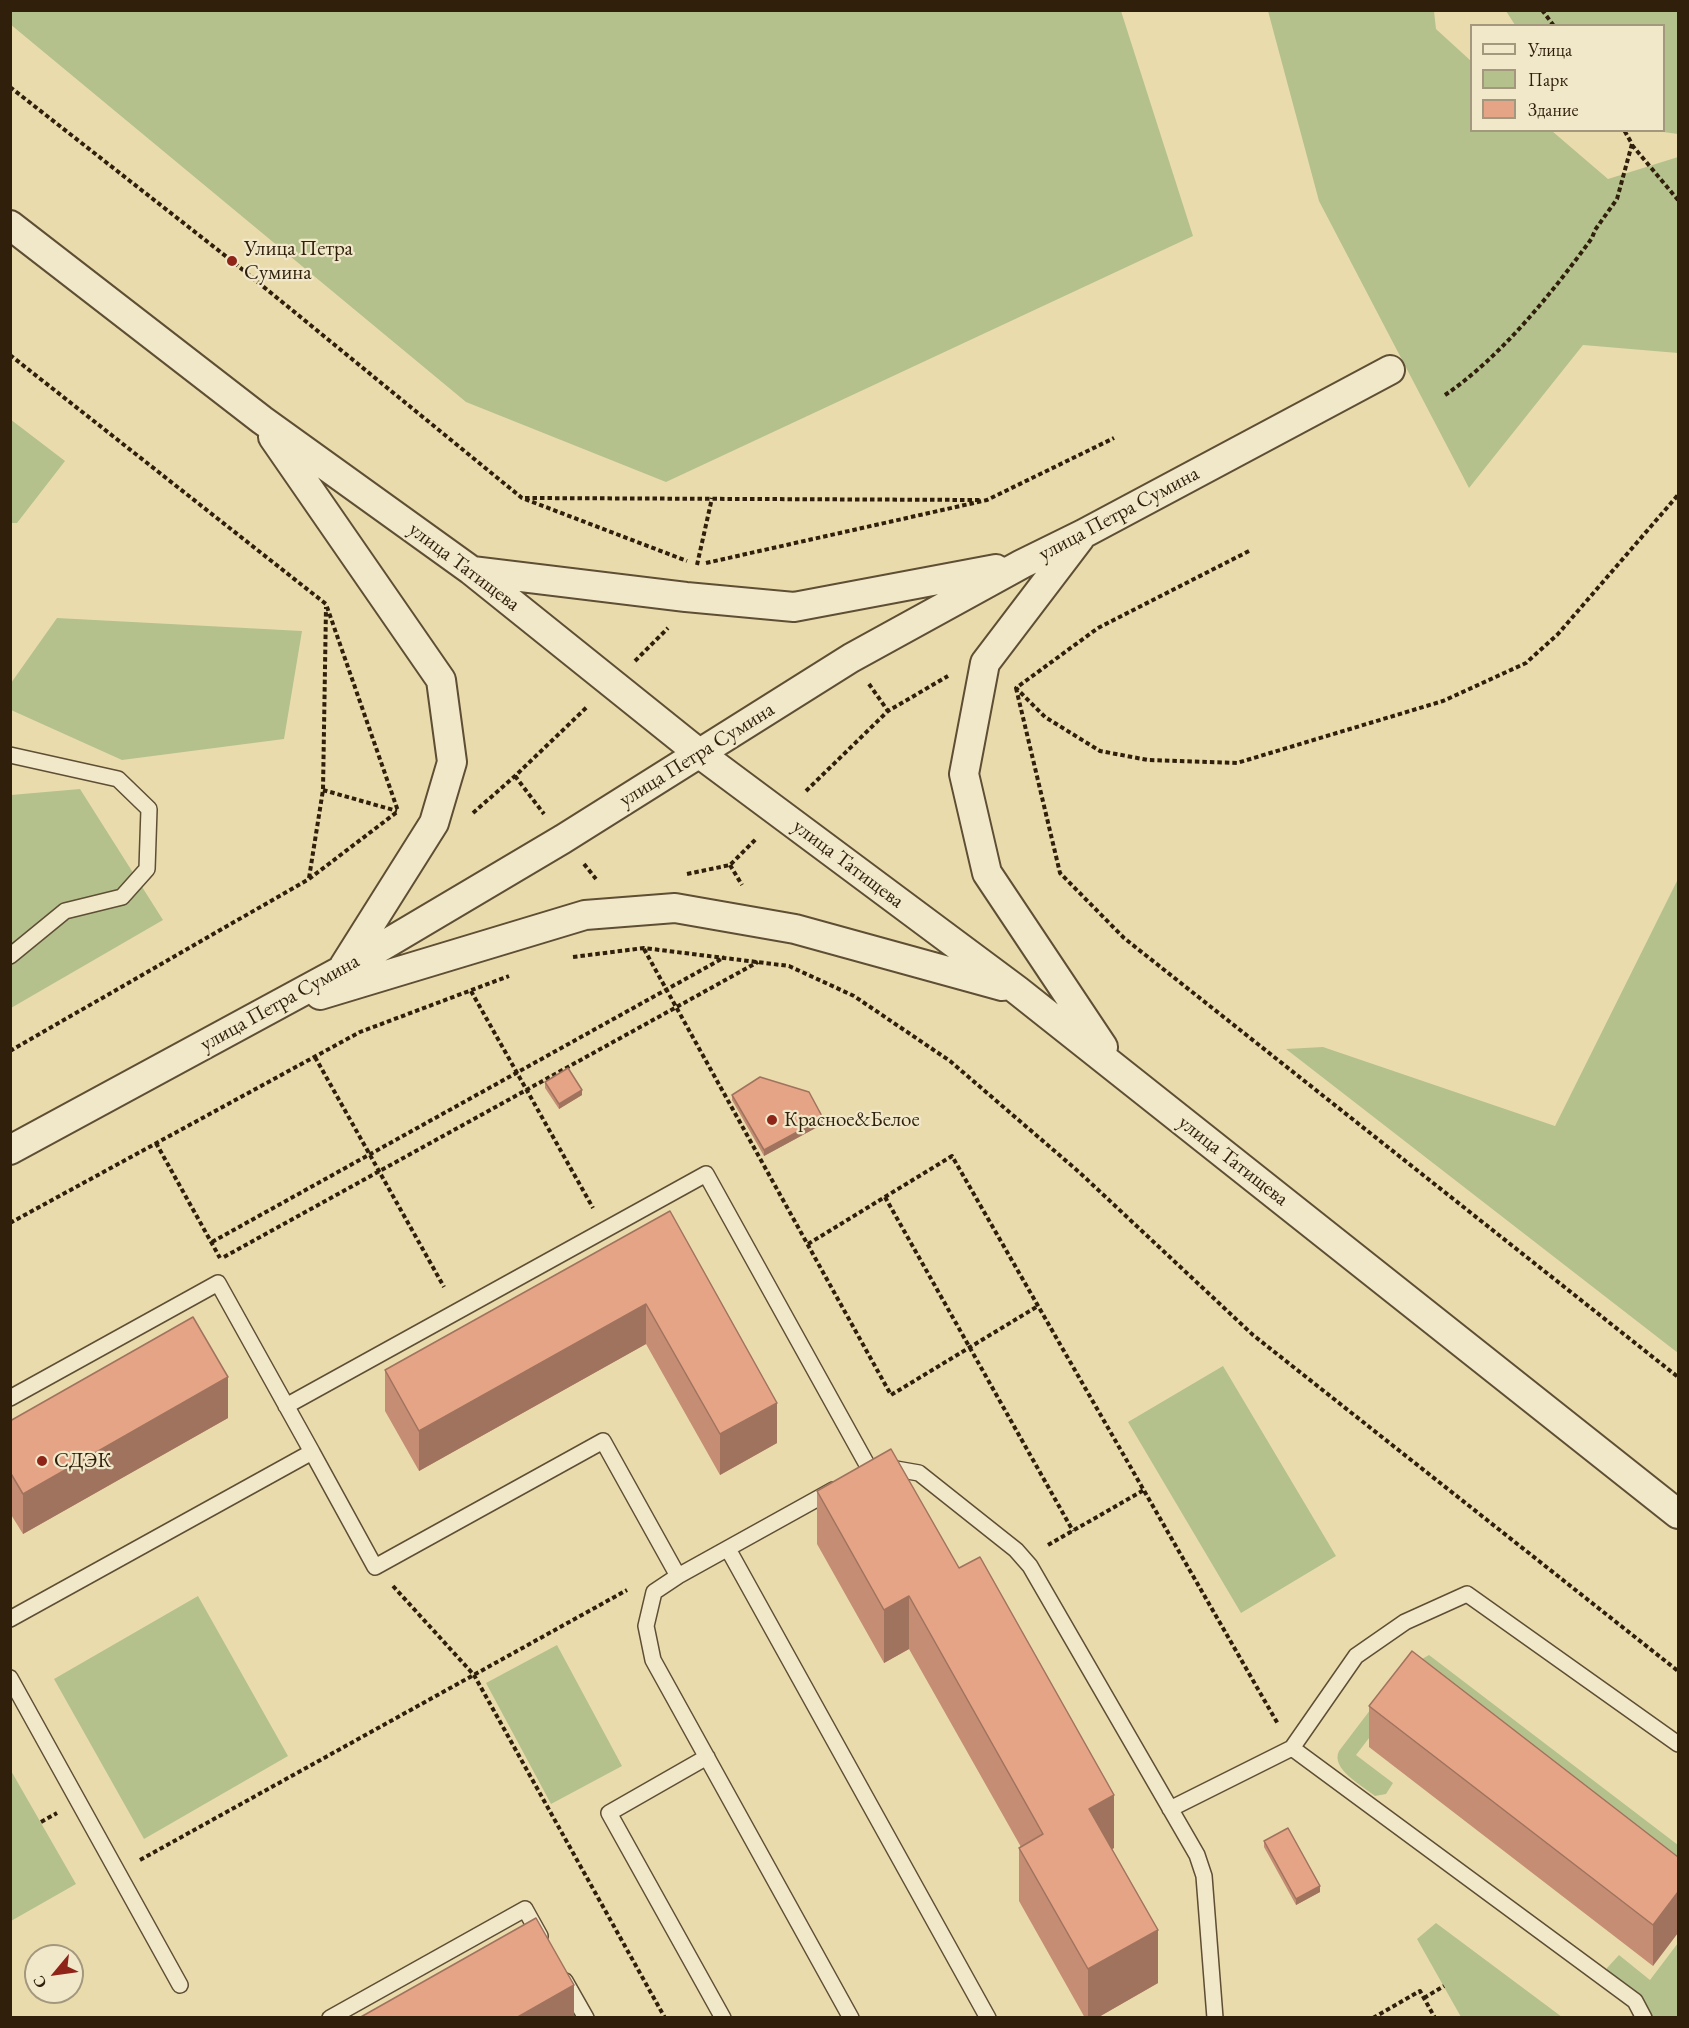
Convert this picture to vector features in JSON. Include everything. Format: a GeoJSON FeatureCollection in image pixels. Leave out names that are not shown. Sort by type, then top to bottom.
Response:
{"type":"FeatureCollection","features":[{"type":"Feature","properties":{"kind":"street","name":"улица Татищева"},"geometry":{"type":"LineString","coordinates":[[10,225],[262,420],[472,571],[700,754],[1017,990],[1678,1514]]}},
{"type":"Feature","properties":{"kind":"street","name":"улица Петра Сумина"},"geometry":{"type":"LineString","coordinates":[[10,1150],[342,970],[563,838],[851,658],[1022,564],[1083,534],[1390,370]]}},
{"type":"Feature","properties":{"kind":"street"},"geometry":{"type":"LineString","coordinates":[[262,420],[441,680],[452,762],[434,823],[342,970]]}},
{"type":"Feature","properties":{"kind":"street"},"geometry":{"type":"LineString","coordinates":[[1083,534],[985,663],[964,774],[987,873],[1117,1069]]}},
{"type":"Feature","properties":{"kind":"street"},"geometry":{"type":"LineString","coordinates":[[472,571],[686,597],[794,607],[1022,564]]}},
{"type":"Feature","properties":{"kind":"street"},"geometry":{"type":"LineString","coordinates":[[266,1011],[585,915],[675,908],[795,929],[1017,990]]}},
{"type":"Feature","properties":{"kind":"lane"},"geometry":{"type":"LineString","coordinates":[[10,755],[118,779],[148,809],[147,869],[122,897],[65,911],[10,956]]}},
{"type":"Feature","properties":{"kind":"lane"},"geometry":{"type":"LineString","coordinates":[[286,1406],[706,1174],[860,1476]]}},
{"type":"Feature","properties":{"kind":"lane"},"geometry":{"type":"LineString","coordinates":[[10,1398],[218,1283],[375,1567],[603,1441],[675,1571]]}},
{"type":"Feature","properties":{"kind":"lane"},"geometry":{"type":"LineString","coordinates":[[10,1619],[312,1452]]}},
{"type":"Feature","properties":{"kind":"lane"},"geometry":{"type":"LineString","coordinates":[[851,2018],[653,1660],[646,1626],[654,1592],[675,1571],[728,1549],[860,1476],[896,1469],[919,1473],[1024,1559],[1053,1605],[1197,1855],[1204,1876],[1215,2018]]}},
{"type":"Feature","properties":{"kind":"lane"},"geometry":{"type":"LineString","coordinates":[[728,1549],[988,2018]]}},
{"type":"Feature","properties":{"kind":"lane"},"geometry":{"type":"LineString","coordinates":[[1170,1809],[1292,1748],[1356,1656],[1406,1622],[1467,1594],[1678,1744]]}},
{"type":"Feature","properties":{"kind":"lane"},"geometry":{"type":"LineString","coordinates":[[10,1678],[180,1985]]}},
{"type":"Feature","properties":{"kind":"lane"},"geometry":{"type":"LineString","coordinates":[[1292,1748],[1635,2001],[1644,2018]]}},
{"type":"Feature","properties":{"kind":"lane"},"geometry":{"type":"LineString","coordinates":[[707,1757],[609,1813],[723,2018]]}},
{"type":"Feature","properties":{"kind":"lane"},"geometry":{"type":"LineString","coordinates":[[330,2018],[525,1909],[547,1948]]}},
{"type":"Feature","properties":{"kind":"lane"},"geometry":{"type":"LineString","coordinates":[[558,1968],[586,2018]]}},
{"type":"Feature","properties":{"kind":"path"},"geometry":{"type":"LineString","coordinates":[[1542,10],[1552,24]]}},
{"type":"Feature","properties":{"kind":"path"},"geometry":{"type":"LineString","coordinates":[[10,87],[232,261],[522,498],[697,565],[987,500],[1114,438]]}},
{"type":"Feature","properties":{"kind":"path"},"geometry":{"type":"LineString","coordinates":[[1625,132],[1632,144],[1678,200]]}},
{"type":"Feature","properties":{"kind":"path"},"geometry":{"type":"LineString","coordinates":[[1445,395],[1459,386],[1501,346],[1556,287],[1617,199],[1632,144]]}},
{"type":"Feature","properties":{"kind":"path"},"geometry":{"type":"LineString","coordinates":[[10,355],[326,604],[398,811]]}},
{"type":"Feature","properties":{"kind":"path"},"geometry":{"type":"LineString","coordinates":[[1016,688],[1045,717],[1100,751],[1148,760],[1237,763],[1443,701],[1526,663],[1558,634],[1678,495]]}},
{"type":"Feature","properties":{"kind":"path"},"geometry":{"type":"LineString","coordinates":[[522,498],[987,500]]}},
{"type":"Feature","properties":{"kind":"path"},"geometry":{"type":"LineString","coordinates":[[323,790],[398,811],[453,830],[515,776],[676,620],[697,565],[712,498]]}},
{"type":"Feature","properties":{"kind":"path"},"geometry":{"type":"LineString","coordinates":[[1016,688],[1098,628],[1249,551]]}},
{"type":"Feature","properties":{"kind":"path"},"geometry":{"type":"LineString","coordinates":[[309,879],[323,790],[326,604]]}},
{"type":"Feature","properties":{"kind":"path"},"geometry":{"type":"LineString","coordinates":[[685,874],[730,865],[888,711],[962,668],[983,675]]}},
{"type":"Feature","properties":{"kind":"path"},"geometry":{"type":"LineString","coordinates":[[1016,688],[1060,873],[1124,938],[1678,1377]]}},
{"type":"Feature","properties":{"kind":"path"},"geometry":{"type":"LineString","coordinates":[[515,776],[598,882]]}},
{"type":"Feature","properties":{"kind":"path"},"geometry":{"type":"LineString","coordinates":[[10,1051],[309,879],[398,811]]}},
{"type":"Feature","properties":{"kind":"path"},"geometry":{"type":"LineString","coordinates":[[644,948],[891,1395],[1038,1306]]}},
{"type":"Feature","properties":{"kind":"path"},"geometry":{"type":"LineString","coordinates":[[566,957],[644,948],[725,957],[789,966],[854,996],[950,1061],[1079,1172],[1253,1335],[1678,1671]]}},
{"type":"Feature","properties":{"kind":"path"},"geometry":{"type":"LineString","coordinates":[[212,1242],[725,957]]}},
{"type":"Feature","properties":{"kind":"path"},"geometry":{"type":"LineString","coordinates":[[220,1259],[758,962]]}},
{"type":"Feature","properties":{"kind":"path"},"geometry":{"type":"LineString","coordinates":[[10,1223],[360,1032],[513,975]]}},
{"type":"Feature","properties":{"kind":"path"},"geometry":{"type":"LineString","coordinates":[[471,991],[605,1230]]}},
{"type":"Feature","properties":{"kind":"path"},"geometry":{"type":"LineString","coordinates":[[315,1057],[457,1311]]}},
{"type":"Feature","properties":{"kind":"path"},"geometry":{"type":"LineString","coordinates":[[808,1244],[952,1156],[1292,1748]]}},
{"type":"Feature","properties":{"kind":"path"},"geometry":{"type":"LineString","coordinates":[[885,1197],[1073,1531]]}},
{"type":"Feature","properties":{"kind":"path"},"geometry":{"type":"LineString","coordinates":[[1024,1559],[1144,1490]]}},
{"type":"Feature","properties":{"kind":"path"},"geometry":{"type":"LineString","coordinates":[[375,1567],[474,1675],[665,2018]]}},
{"type":"Feature","properties":{"kind":"path"},"geometry":{"type":"LineString","coordinates":[[118,1872],[474,1675],[675,1571]]}},
{"type":"Feature","properties":{"kind":"path"},"geometry":{"type":"LineString","coordinates":[[41,1822],[60,1811]]}},
{"type":"Feature","properties":{"kind":"path"},"geometry":{"type":"LineString","coordinates":[[1424,1998],[1444,1986]]}},
{"type":"Feature","properties":{"kind":"path"},"geometry":{"type":"LineString","coordinates":[[1373,2018],[1420,1991],[1435,2018]]}},
{"type":"Feature","properties":{"kind":"green space"},"geometry":{"type":"Polygon","coordinates":[[[11,10],[1121,11],[1193,236],[666,482],[466,402],[10,24],[11,10]]]}},
{"type":"Feature","properties":{"kind":"green space"},"geometry":{"type":"Polygon","coordinates":[[[1268,11],[1434,11],[1436,29],[1470,60],[1470,132],[1553,132],[1608,179],[1678,157],[1678,353],[1583,345],[1469,488],[1319,201],[1268,11]]]}},
{"type":"Feature","properties":{"kind":"green space"},"geometry":{"type":"Polygon","coordinates":[[[1506,11],[1678,11],[1678,134],[1663,132],[1665,24],[1514,24],[1506,11]]]}},
{"type":"Feature","properties":{"kind":"green space"},"geometry":{"type":"Polygon","coordinates":[[[10,419],[65,461],[17,523],[11,523],[10,419]]]}},
{"type":"Feature","properties":{"kind":"green space"},"geometry":{"type":"Polygon","coordinates":[[[57,618],[302,631],[284,739],[122,760],[11,710],[11,683],[57,618]]]}},
{"type":"Feature","properties":{"kind":"green space"},"geometry":{"type":"Polygon","coordinates":[[[80,789],[163,920],[11,1008],[11,795],[80,789]]]}},
{"type":"Feature","properties":{"kind":"green space"},"geometry":{"type":"Polygon","coordinates":[[[1678,879],[1678,1353],[1286,1049],[1323,1047],[1555,1126],[1678,879]]]}},
{"type":"Feature","properties":{"kind":"green space"},"geometry":{"type":"Polygon","coordinates":[[[1223,1366],[1336,1556],[1241,1613],[1128,1422],[1223,1366]]]}},
{"type":"Feature","properties":{"kind":"green space"},"geometry":{"type":"Polygon","coordinates":[[[198,1596],[288,1756],[144,1839],[54,1679],[198,1596]]]}},
{"type":"Feature","properties":{"kind":"green space"},"geometry":{"type":"Polygon","coordinates":[[[557,1645],[622,1766],[551,1804],[486,1683],[557,1645]]]}},
{"type":"Feature","properties":{"kind":"green space"},"geometry":{"type":"Polygon","coordinates":[[[1429,1655],[1678,1845],[1678,1886],[1412,1682],[1356,1755],[1393,1783],[1386,1794],[1375,1796],[1343,1771],[1337,1758],[1339,1751],[1399,1672],[1429,1655]]]}},
{"type":"Feature","properties":{"kind":"green space"},"geometry":{"type":"Polygon","coordinates":[[[10,1769],[76,1884],[11,1921],[10,1921],[10,1769]]]}},
{"type":"Feature","properties":{"kind":"green space"},"geometry":{"type":"Polygon","coordinates":[[[1436,1923],[1562,2017],[1461,2017],[1417,1939],[1436,1923]]]}},
{"type":"Feature","properties":{"kind":"green space"},"geometry":{"type":"Polygon","coordinates":[[[1678,1943],[1678,2017],[1651,2017],[1607,1975],[1607,1968],[1619,1955],[1650,1980],[1678,1943]]]}},
{"type":"Feature","properties":{"kind":"building"},"geometry":{"type":"Polygon","coordinates":[[[568,1068],[582,1090],[559,1104],[545,1082],[568,1068]]]}},
{"type":"Feature","properties":{"kind":"building"},"geometry":{"type":"Polygon","coordinates":[[[760,1077],[809,1092],[823,1118],[764,1150],[732,1095],[760,1077]]]}},
{"type":"Feature","properties":{"kind":"building"},"geometry":{"type":"Polygon","coordinates":[[[670,1211],[777,1403],[720,1434],[646,1304],[419,1431],[385,1370],[670,1211]]]}},
{"type":"Feature","properties":{"kind":"building"},"geometry":{"type":"Polygon","coordinates":[[[193,1317],[228,1377],[23,1494],[10,1472],[10,1421],[193,1317]]]}},
{"type":"Feature","properties":{"kind":"building"},"geometry":{"type":"Polygon","coordinates":[[[891,1449],[959,1568],[980,1557],[1114,1795],[1089,1809],[1158,1930],[1088,1969],[1019,1848],[1043,1834],[909,1596],[884,1610],[817,1491],[891,1449]]]}},
{"type":"Feature","properties":{"kind":"building"},"geometry":{"type":"Polygon","coordinates":[[[1412,1651],[1678,1857],[1678,1892],[1653,1925],[1369,1706],[1412,1651]]]}},
{"type":"Feature","properties":{"kind":"building"},"geometry":{"type":"Polygon","coordinates":[[[1288,1828],[1320,1886],[1296,1899],[1264,1841],[1288,1828]]]}},
{"type":"Feature","properties":{"kind":"building"},"geometry":{"type":"Polygon","coordinates":[[[536,1918],[574,1985],[516,2018],[359,2018],[536,1918]]]}},
{"type":"Feature","properties":{"kind":"place","name":"Улица Петра Сумина"},"geometry":{"type":"Point","coordinates":[232,261]}},
{"type":"Feature","properties":{"kind":"place","name":"Красное&Белое"},"geometry":{"type":"Point","coordinates":[772,1120]}},
{"type":"Feature","properties":{"kind":"place","name":"СДЭК"},"geometry":{"type":"Point","coordinates":[42,1461]}}]}
